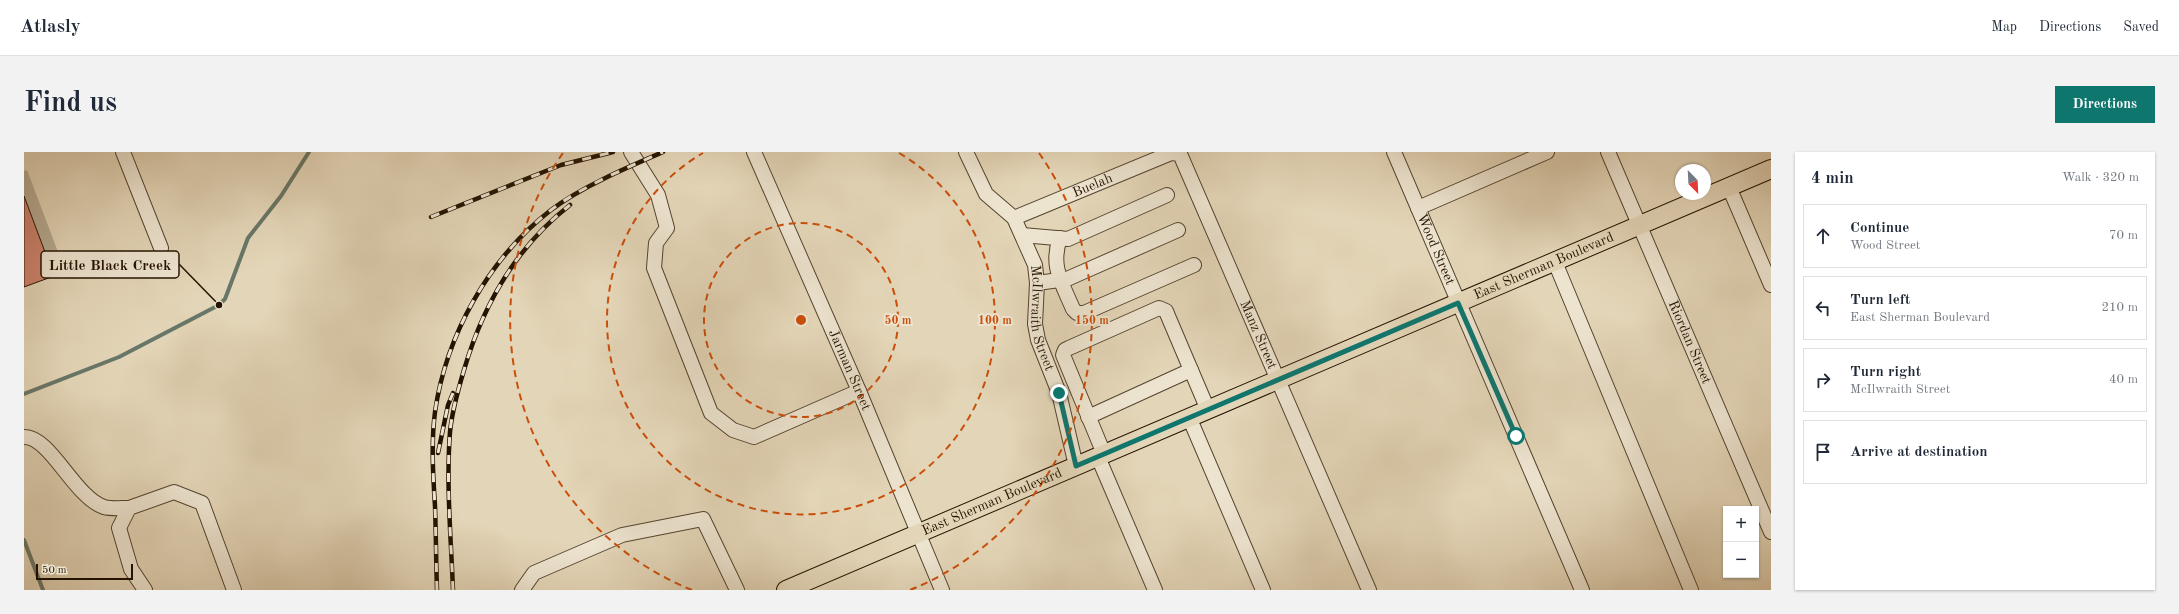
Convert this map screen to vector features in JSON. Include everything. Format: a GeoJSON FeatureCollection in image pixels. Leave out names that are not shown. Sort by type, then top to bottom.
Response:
{"type":"FeatureCollection","features":[{"type":"Feature","properties":{"kind":"main road","name":"East Sherman Boulevard"},"geometry":{"type":"LineString","coordinates":[[786,590],[1771,169]]}},
{"type":"Feature","properties":{"kind":"street"},"geometry":{"type":"LineString","coordinates":[[123,152],[161,248]]}},
{"type":"Feature","properties":{"kind":"street"},"geometry":{"type":"LineString","coordinates":[[631,152],[658,195],[667,228],[656,243],[654,268],[711,414],[733,430],[754,437],[859,391]]}},
{"type":"Feature","properties":{"kind":"street","name":"Jarman Street"},"geometry":{"type":"LineString","coordinates":[[754,152],[859,391],[942,590]]}},
{"type":"Feature","properties":{"kind":"street"},"geometry":{"type":"LineString","coordinates":[[966,152],[986,194],[1014,218]]}},
{"type":"Feature","properties":{"kind":"street","name":"Wood Street"},"geometry":{"type":"LineString","coordinates":[[1394,152],[1582,590]]}},
{"type":"Feature","properties":{"kind":"street"},"geometry":{"type":"LineString","coordinates":[[1418,208],[1547,152]]}},
{"type":"Feature","properties":{"kind":"street","name":"Riordan Street"},"geometry":{"type":"LineString","coordinates":[[1608,152],[1771,532]]}},
{"type":"Feature","properties":{"kind":"street","name":"Buelah"},"geometry":{"type":"LineString","coordinates":[[1014,218],[1171,153]]}},
{"type":"Feature","properties":{"kind":"street","name":"Manz Street"},"geometry":{"type":"LineString","coordinates":[[1171,153],[1180,154],[1279,379],[1369,590]]}},
{"type":"Feature","properties":{"kind":"street"},"geometry":{"type":"LineString","coordinates":[[1729,187],[1771,285]]}},
{"type":"Feature","properties":{"kind":"street"},"geometry":{"type":"LineString","coordinates":[[1022,234],[1068,239],[1167,194]]}},
{"type":"Feature","properties":{"kind":"street","name":"McIlwraith Street"},"geometry":{"type":"LineString","coordinates":[[1014,218],[1035,265],[1037,283],[1034,324],[1038,340],[1059,393],[1076,466]]}},
{"type":"Feature","properties":{"kind":"street"},"geometry":{"type":"LineString","coordinates":[[1037,283],[1067,278],[1178,230]]}},
{"type":"Feature","properties":{"kind":"street"},"geometry":{"type":"LineString","coordinates":[[1060,238],[1055,251],[1055,264],[1060,280],[1073,309],[1077,313],[1084,313],[1194,265]]}},
{"type":"Feature","properties":{"kind":"street"},"geometry":{"type":"LineString","coordinates":[[1555,262],[1691,590]]}},
{"type":"Feature","properties":{"kind":"street"},"geometry":{"type":"LineString","coordinates":[[1155,590],[1101,455],[1088,417],[1064,361],[1063,355],[1065,350],[1069,348],[1159,308],[1166,311],[1208,410]]}},
{"type":"Feature","properties":{"kind":"street"},"geometry":{"type":"LineString","coordinates":[[1088,417],[1191,370]]}},
{"type":"Feature","properties":{"kind":"street"},"geometry":{"type":"LineString","coordinates":[[1189,418],[1263,590]]}},
{"type":"Feature","properties":{"kind":"street"},"geometry":{"type":"LineString","coordinates":[[24,437],[43,446],[85,495],[104,507],[129,508],[174,492],[202,503],[234,590]]}},
{"type":"Feature","properties":{"kind":"street"},"geometry":{"type":"LineString","coordinates":[[129,508],[119,528],[132,569],[145,590]]}},
{"type":"Feature","properties":{"kind":"street"},"geometry":{"type":"LineString","coordinates":[[522,590],[534,573],[616,538],[703,519],[737,590]]}},
{"type":"Feature","properties":{"kind":"building"},"geometry":{"type":"Polygon","coordinates":[[[24,196],[54,276],[24,287],[24,196]]]}},
{"type":"Feature","properties":{"kind":"waterway"},"geometry":{"type":"LineString","coordinates":[[24,394],[119,357],[219,305],[225,299],[248,238],[281,196],[309,152]]}},
{"type":"Feature","properties":{"kind":"waterway"},"geometry":{"type":"LineString","coordinates":[[24,540],[43,590]]}},
{"type":"Feature","properties":{"kind":"railway"},"geometry":{"type":"LineString","coordinates":[[431,217],[561,165],[613,152]]}},
{"type":"Feature","properties":{"kind":"railway"},"geometry":{"type":"LineString","coordinates":[[437,590],[433,459],[435,412],[449,355],[460,327],[474,300],[508,251],[529,229],[551,210],[590,185],[663,152]]}},
{"type":"Feature","properties":{"kind":"railway"},"geometry":{"type":"LineString","coordinates":[[453,590],[448,471],[450,432],[457,393],[481,323],[504,279],[533,239],[570,205]]}},
{"type":"Feature","properties":{"kind":"railway"},"geometry":{"type":"LineString","coordinates":[[438,453],[448,405],[453,393]]}},
{"type":"Feature","properties":{"kind":"place","name":"Little Black Creek"},"geometry":{"type":"Point","coordinates":[219,305]}},
{"type":"Feature","properties":{"kind":"route"},"geometry":{"type":"LineString","coordinates":[[1059,393],[1076,466],[1458,303],[1516,436]]}}]}
